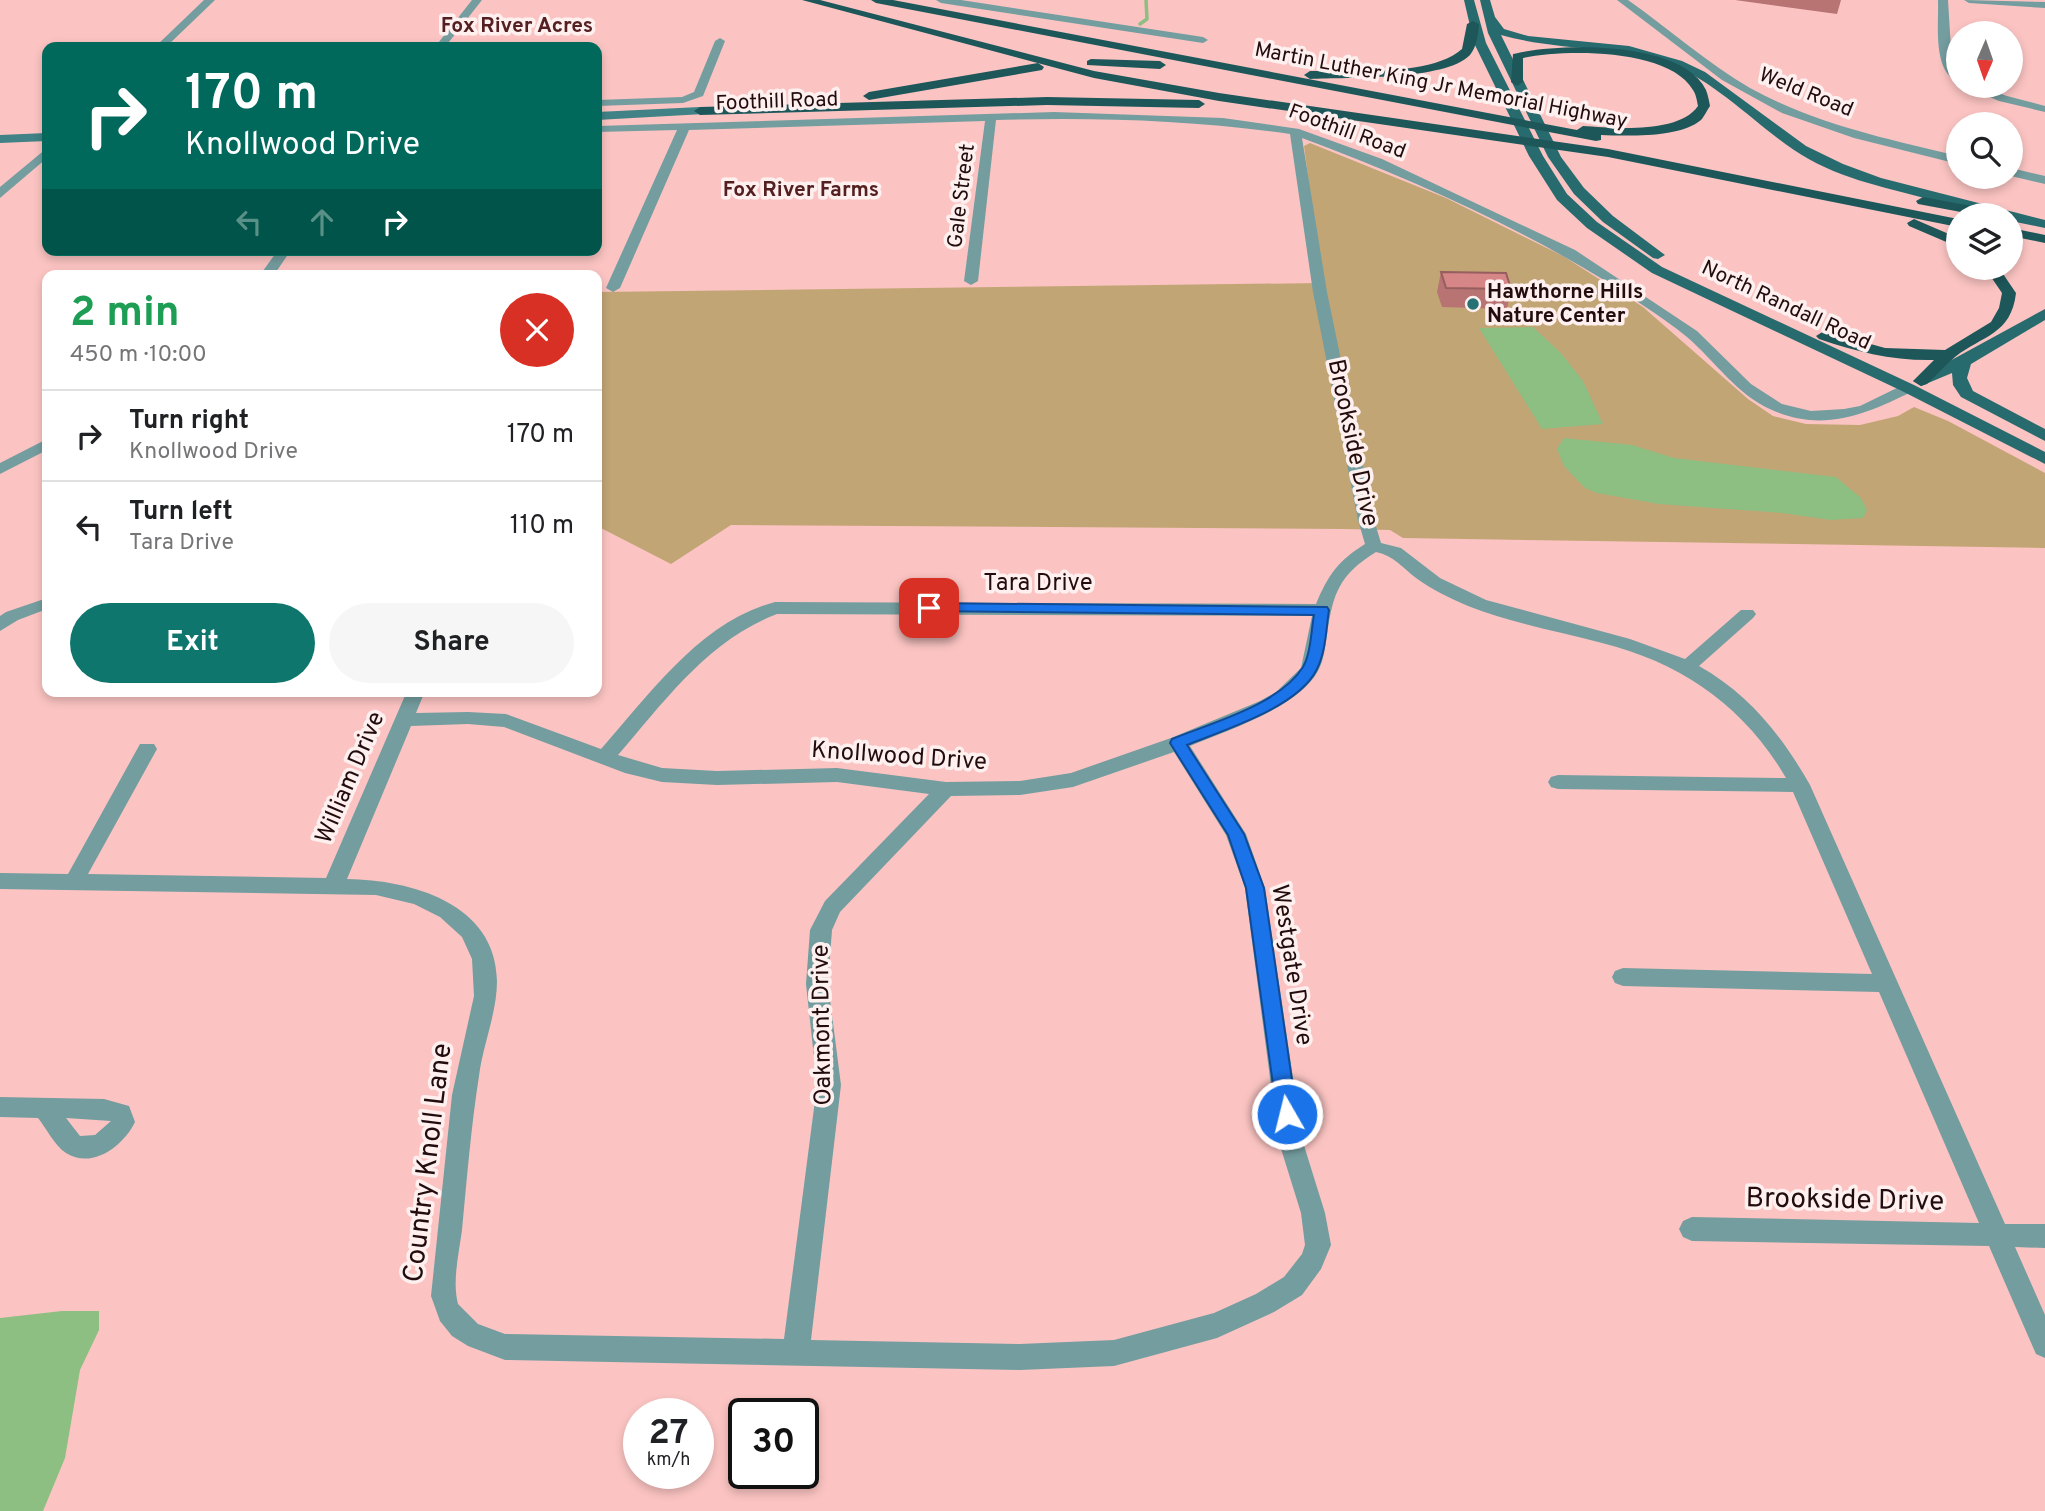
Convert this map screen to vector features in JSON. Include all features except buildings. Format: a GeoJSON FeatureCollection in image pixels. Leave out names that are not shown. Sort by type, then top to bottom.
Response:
{"type":"FeatureCollection","features":[{"type":"Feature","properties":{"kind":"highway","name":"Martin Luther King Jr Memorial Highway"},"geometry":{"type":"LineString","coordinates":[[807,0],[1094,74],[1219,97],[1514,138],[1688,168]]}},
{"type":"Feature","properties":{"kind":"highway","name":"Martin Luther King Jr Memorial Highway"},"geometry":{"type":"LineString","coordinates":[[876,0],[1771,171]]}},
{"type":"Feature","properties":{"kind":"highway"},"geometry":{"type":"LineString","coordinates":[[1279,76],[1410,71],[1442,65],[1458,59],[1470,47],[1473,24]]}},
{"type":"Feature","properties":{"kind":"highway"},"geometry":{"type":"LineString","coordinates":[[1235,68],[1602,132],[1646,132],[1683,124],[1700,114],[1703,104],[1701,91],[1691,80],[1649,60],[1620,52],[1558,49],[1533,51],[1517,56],[1517,82]]}},
{"type":"Feature","properties":{"kind":"highway"},"geometry":{"type":"LineString","coordinates":[[700,111],[817,103],[1017,69],[1097,63],[1201,70],[1398,100]]}},
{"type":"Feature","properties":{"kind":"highway"},"geometry":{"type":"LineString","coordinates":[[700,111],[1047,101],[1146,102],[1269,110],[1514,138]]}},
{"type":"Feature","properties":{"kind":"highway"},"geometry":{"type":"LineString","coordinates":[[1688,168],[1946,221]]}},
{"type":"Feature","properties":{"kind":"highway"},"geometry":{"type":"LineString","coordinates":[[1688,168],[1727,180],[1912,222],[1946,238]]}},
{"type":"Feature","properties":{"kind":"highway"},"geometry":{"type":"LineString","coordinates":[[1851,187],[1946,205]]}},
{"type":"Feature","properties":{"kind":"highway"},"geometry":{"type":"LineString","coordinates":[[2023,227],[2045,239]]}},
{"type":"Feature","properties":{"kind":"highway"},"geometry":{"type":"LineString","coordinates":[[1915,384],[1997,325],[2003,317],[2009,293],[2000,280]]}},
{"type":"Feature","properties":{"kind":"highway"},"geometry":{"type":"LineString","coordinates":[[1824,336],[1890,355],[1956,357]]}},
{"type":"Feature","properties":{"kind":"main road","name":"North Randall Road"},"geometry":{"type":"LineString","coordinates":[[1469,0],[1480,43],[1536,156],[1562,197],[1592,225],[1657,270],[2045,443]]}},
{"type":"Feature","properties":{"kind":"main road","name":"North Randall Road"},"geometry":{"type":"LineString","coordinates":[[1485,0],[1499,43],[1555,157],[1579,191],[1608,219],[1670,264],[1824,336],[1915,384],[2045,459]]}},
{"type":"Feature","properties":{"kind":"main road"},"geometry":{"type":"LineString","coordinates":[[1489,17],[1500,30],[1513,36],[1638,51],[1678,63],[1701,75],[1801,149],[1876,181],[1952,203]]}},
{"type":"Feature","properties":{"kind":"main road"},"geometry":{"type":"LineString","coordinates":[[1480,43],[1585,43]]}},
{"type":"Feature","properties":{"kind":"main road"},"geometry":{"type":"LineString","coordinates":[[602,116],[700,111]]}},
{"type":"Feature","properties":{"kind":"main road"},"geometry":{"type":"LineString","coordinates":[[0,139],[42,137]]}},
{"type":"Feature","properties":{"kind":"main road"},"geometry":{"type":"LineString","coordinates":[[2023,221],[2045,224]]}},
{"type":"Feature","properties":{"kind":"main road"},"geometry":{"type":"LineString","coordinates":[[2045,314],[1956,357],[1960,384],[1967,394],[2045,436]]}},
{"type":"Feature","properties":{"kind":"street"},"geometry":{"type":"LineString","coordinates":[[165,42],[210,0]]}},
{"type":"Feature","properties":{"kind":"street"},"geometry":{"type":"LineString","coordinates":[[444,42],[477,0]]}},
{"type":"Feature","properties":{"kind":"street"},"geometry":{"type":"LineString","coordinates":[[941,0],[1005,5],[1203,40]]}},
{"type":"Feature","properties":{"kind":"street","name":"Weld Road"},"geometry":{"type":"LineString","coordinates":[[1622,0],[1735,83],[1780,107],[1836,128],[1946,157]]}},
{"type":"Feature","properties":{"kind":"street"},"geometry":{"type":"LineString","coordinates":[[1943,0],[1946,49]]}},
{"type":"Feature","properties":{"kind":"street"},"geometry":{"type":"LineString","coordinates":[[1969,0],[2045,5]]}},
{"type":"Feature","properties":{"kind":"street"},"geometry":{"type":"LineString","coordinates":[[602,103],[683,100],[699,94],[720,40]]}},
{"type":"Feature","properties":{"kind":"street"},"geometry":{"type":"LineString","coordinates":[[2000,98],[2045,109]]}},
{"type":"Feature","properties":{"kind":"street","name":"Foothill Road"},"geometry":{"type":"LineString","coordinates":[[602,129],[991,116],[1178,118],[1295,131],[1378,162],[1570,253],[1639,296],[1692,334],[1746,387],[1777,407],[1811,416],[1844,414],[1864,410],[1915,384]]}},
{"type":"Feature","properties":{"kind":"street","name":"Gale Street"},"geometry":{"type":"LineString","coordinates":[[971,281],[991,116]]}},
{"type":"Feature","properties":{"kind":"street"},"geometry":{"type":"LineString","coordinates":[[613,288],[685,126]]}},
{"type":"Feature","properties":{"kind":"street","name":"Brookside Drive"},"geometry":{"type":"LineString","coordinates":[[1295,131],[1320,292],[1366,520],[1374,546],[1395,552],[1429,579],[1480,604],[1519,617],[1625,643],[1687,667],[1724,690],[1755,717],[1776,743],[1800,785],[2045,1345]]}},
{"type":"Feature","properties":{"kind":"street"},"geometry":{"type":"LineString","coordinates":[[0,194],[42,156]]}},
{"type":"Feature","properties":{"kind":"street"},"geometry":{"type":"LineString","coordinates":[[2023,175],[2045,180]]}},
{"type":"Feature","properties":{"kind":"street"},"geometry":{"type":"LineString","coordinates":[[0,469],[42,447]]}},
{"type":"Feature","properties":{"kind":"street","name":"Knollwood Drive"},"geometry":{"type":"LineString","coordinates":[[404,720],[506,720],[604,757],[662,775],[717,778],[838,775],[946,789],[1020,788],[1073,780],[1178,743],[1267,706],[1283,696],[1309,671],[1314,658],[1322,610],[1332,585],[1348,562],[1374,546]]}},
{"type":"Feature","properties":{"kind":"street"},"geometry":{"type":"LineString","coordinates":[[0,625],[12,616],[42,604]]}},
{"type":"Feature","properties":{"kind":"street","name":"Tara Drive"},"geometry":{"type":"LineString","coordinates":[[604,757],[716,640],[744,618],[775,608],[1322,610]]}},
{"type":"Feature","properties":{"kind":"street"},"geometry":{"type":"LineString","coordinates":[[1687,667],[1747,614]]}},
{"type":"Feature","properties":{"kind":"street","name":"William Drive"},"geometry":{"type":"LineString","coordinates":[[334,886],[414,697]]}},
{"type":"Feature","properties":{"kind":"street","name":"Westgate Drive"},"geometry":{"type":"LineString","coordinates":[[1178,743],[1236,834],[1255,888],[1290,1139],[1313,1213],[1318,1245],[1312,1261],[1293,1286]]}},
{"type":"Feature","properties":{"kind":"street"},"geometry":{"type":"LineString","coordinates":[[74,882],[147,749]]}},
{"type":"Feature","properties":{"kind":"street"},"geometry":{"type":"LineString","coordinates":[[1558,782],[1800,785]]}},
{"type":"Feature","properties":{"kind":"street","name":"Oakmont Drive"},"geometry":{"type":"LineString","coordinates":[[796,1351],[830,1085],[817,984],[821,930],[832,907],[946,789]]}},
{"type":"Feature","properties":{"kind":"street","name":"Country Knoll Lane"},"geometry":{"type":"LineString","coordinates":[[0,881],[334,886],[405,892],[432,901],[468,928],[484,964],[486,983],[484,1007],[466,1079],[444,1275],[445,1303],[457,1323],[479,1340],[505,1347],[1020,1357],[1114,1353],[1217,1325],[1265,1303],[1293,1286]]}},
{"type":"Feature","properties":{"kind":"street"},"geometry":{"type":"LineString","coordinates":[[1623,977],[1886,983]]}},
{"type":"Feature","properties":{"kind":"street"},"geometry":{"type":"LineString","coordinates":[[0,1107],[44,1108]]}},
{"type":"Feature","properties":{"kind":"street","name":"Brookside Drive"},"geometry":{"type":"LineString","coordinates":[[1692,1229],[2045,1236]]}},
{"type":"Feature","properties":{"kind":"shaded area","name":"Hawthorne Hills Nature Center"},"geometry":{"type":"Polygon","coordinates":[[[1310,143],[1446,198],[1563,256],[1643,307],[1748,399],[1773,416],[1806,424],[1860,425],[1898,416],[1914,407],[1948,421],[2045,473],[2045,548],[1403,538],[1390,530],[1344,529],[731,525],[671,564],[602,529],[602,292],[1322,283],[1304,146],[1310,143]]]}},
{"type":"Feature","properties":{"kind":"shaded area"},"geometry":{"type":"Polygon","coordinates":[[[1533,327],[1561,353],[1583,381],[1603,424],[1542,429],[1479,328],[1533,327]]]}},
{"type":"Feature","properties":{"kind":"shaded area"},"geometry":{"type":"Polygon","coordinates":[[[1564,438],[1632,445],[1674,458],[1836,477],[1861,498],[1867,510],[1863,518],[1831,520],[1782,513],[1659,504],[1597,493],[1585,488],[1564,466],[1557,449],[1564,438]]]}},
{"type":"Feature","properties":{"kind":"shaded area"},"geometry":{"type":"Polygon","coordinates":[[[62,1311],[99,1311],[99,1330],[80,1370],[65,1458],[43,1511],[0,1511],[0,1318],[62,1311]]]}},
{"type":"Feature","properties":{"kind":"waterway"},"geometry":{"type":"LineString","coordinates":[[1140,24],[1147,19],[1146,0]]}},
{"type":"Feature","properties":{"kind":"place","name":"Hawthorne Hills Nature Center"},"geometry":{"type":"Point","coordinates":[1473,304]}},
{"type":"Feature","properties":{"kind":"district","name":"Fox River Acres"},"geometry":{"type":"Point","coordinates":[517,26]}},
{"type":"Feature","properties":{"kind":"district","name":"Fox River Farms"},"geometry":{"type":"Point","coordinates":[801,190]}},
{"type":"Feature","properties":{"kind":"route"},"geometry":{"type":"LineString","coordinates":[[929,608],[1322,610],[1314,658],[1309,671],[1283,696],[1267,706],[1178,743],[1236,834],[1255,888],[1287,1114]]}}]}
